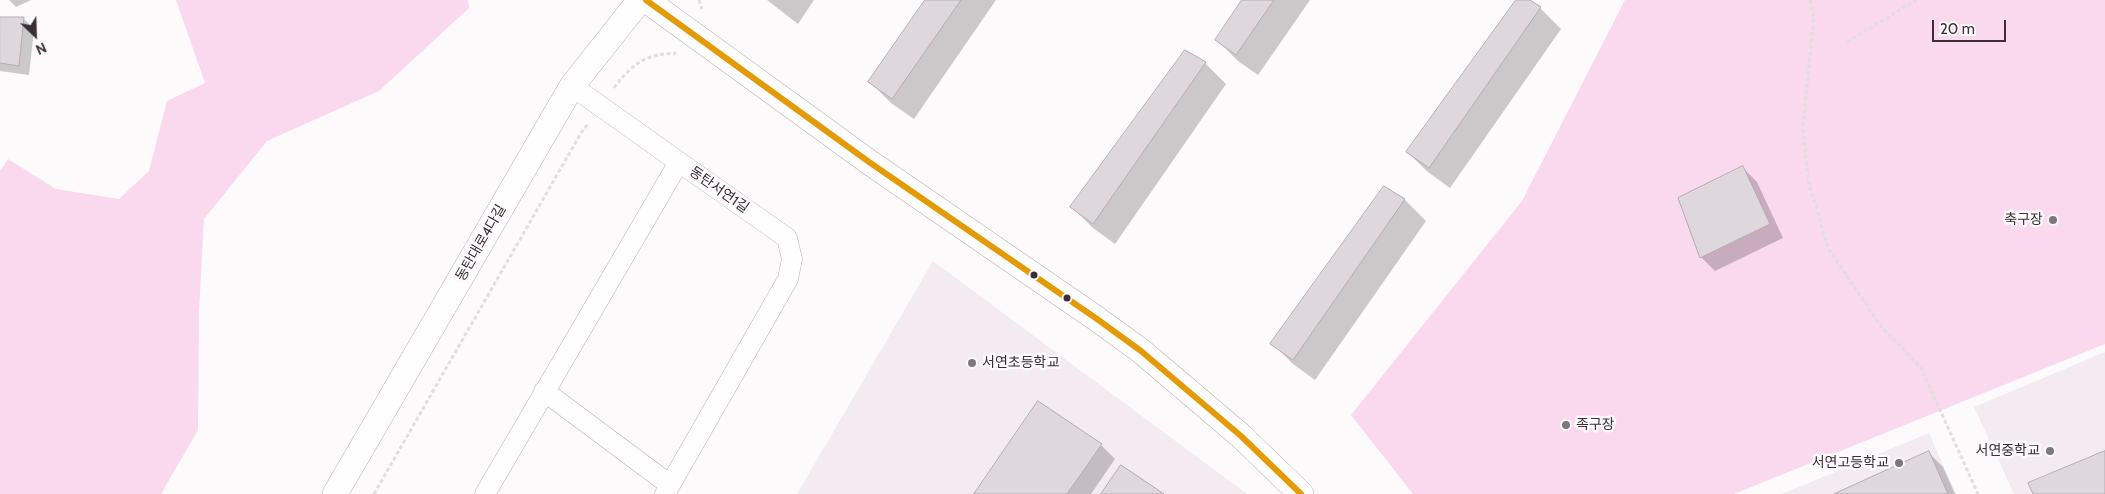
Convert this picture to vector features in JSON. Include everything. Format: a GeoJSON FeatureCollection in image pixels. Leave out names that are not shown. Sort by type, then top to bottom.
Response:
{"type":"FeatureCollection","features":[{"type":"Feature","properties":{"kind":"street","name":"동탄대로4다길"},"geometry":{"type":"LineString","coordinates":[[335,494],[572,86],[640,0]]}},
{"type":"Feature","properties":{"kind":"street"},"geometry":{"type":"LineString","coordinates":[[646,0],[868,162],[1141,351],[1241,436],[1301,494]]}},
{"type":"Feature","properties":{"kind":"street"},"geometry":{"type":"LineString","coordinates":[[572,86],[679,162]]}},
{"type":"Feature","properties":{"kind":"street","name":"동탄서연1길"},"geometry":{"type":"LineString","coordinates":[[485,494],[679,162],[787,238],[792,259],[788,279],[668,490]]}},
{"type":"Feature","properties":{"kind":"street"},"geometry":{"type":"LineString","coordinates":[[544,391],[668,490]]}},
{"type":"Feature","properties":{"kind":"path"},"geometry":{"type":"LineString","coordinates":[[1810,0],[1814,17],[1803,122],[1804,144],[1809,184],[1829,250],[1880,325],[1921,368],[1978,494]]}},
{"type":"Feature","properties":{"kind":"path"},"geometry":{"type":"LineString","coordinates":[[1847,42],[1916,0]]}},
{"type":"Feature","properties":{"kind":"path"},"geometry":{"type":"LineString","coordinates":[[619,82],[633,66],[648,57],[662,53],[674,54]]}},
{"type":"Feature","properties":{"kind":"path"},"geometry":{"type":"LineString","coordinates":[[374,494],[581,133]]}},
{"type":"Feature","properties":{"kind":"shaded area"},"geometry":{"type":"Polygon","coordinates":[[[176,0],[468,0],[469,8],[379,91],[267,141],[204,219],[199,312],[198,430],[161,494],[0,494],[0,171],[8,159],[56,189],[119,199],[149,171],[167,101],[205,83],[176,0]]]}},
{"type":"Feature","properties":{"kind":"shaded area"},"geometry":{"type":"Polygon","coordinates":[[[1625,0],[2105,0],[2105,344],[1734,494],[1413,494],[1351,415],[1522,201],[1625,0]]]}},
{"type":"Feature","properties":{"kind":"shaded area","name":"서연초등학교"},"geometry":{"type":"Polygon","coordinates":[[[933,261],[1247,494],[797,494],[933,261]]]}},
{"type":"Feature","properties":{"kind":"shaded area","name":"서연중학교"},"geometry":{"type":"Polygon","coordinates":[[[2105,352],[2105,494],[2014,494],[1974,407],[2105,352]]]}},
{"type":"Feature","properties":{"kind":"shaded area","name":"서연고등학교"},"geometry":{"type":"Polygon","coordinates":[[[1929,433],[1956,494],[1782,494],[1929,433]]]}},
{"type":"Feature","properties":{"kind":"building"},"geometry":{"type":"Polygon","coordinates":[[[925,0],[961,0],[892,99],[868,82],[925,0]]]}},
{"type":"Feature","properties":{"kind":"building"},"geometry":{"type":"Polygon","coordinates":[[[1242,0],[1274,0],[1236,55],[1215,40],[1242,0]]]}},
{"type":"Feature","properties":{"kind":"building"},"geometry":{"type":"Polygon","coordinates":[[[1516,0],[1530,0],[1541,7],[1429,168],[1406,152],[1516,0]]]}},
{"type":"Feature","properties":{"kind":"building"},"geometry":{"type":"Polygon","coordinates":[[[0,17],[24,17],[19,66],[0,63],[0,17]]]}},
{"type":"Feature","properties":{"kind":"building"},"geometry":{"type":"Polygon","coordinates":[[[1185,50],[1206,62],[1093,224],[1070,207],[1185,50]]]}},
{"type":"Feature","properties":{"kind":"building"},"geometry":{"type":"Polygon","coordinates":[[[1743,166],[1770,224],[1700,258],[1678,198],[1743,166]]]}},
{"type":"Feature","properties":{"kind":"building"},"geometry":{"type":"Polygon","coordinates":[[[1384,186],[1405,199],[1293,360],[1270,344],[1384,186]]]}},
{"type":"Feature","properties":{"kind":"building"},"geometry":{"type":"Polygon","coordinates":[[[1038,401],[1102,444],[1067,494],[974,494],[1038,401]]]}},
{"type":"Feature","properties":{"kind":"building"},"geometry":{"type":"Polygon","coordinates":[[[1929,451],[1948,494],[1834,494],[1929,451]]]}},
{"type":"Feature","properties":{"kind":"building"},"geometry":{"type":"Polygon","coordinates":[[[2105,451],[2105,494],[2033,494],[2028,483],[2105,451]]]}},
{"type":"Feature","properties":{"kind":"building"},"geometry":{"type":"Polygon","coordinates":[[[1121,465],[1164,494],[1101,494],[1121,465]]]}},
{"type":"Feature","properties":{"kind":"transit line"},"geometry":{"type":"LineString","coordinates":[[646,0],[869,162],[1141,351],[1241,436],[1301,494]]}},
{"type":"Feature","properties":{"kind":"place","name":"축구장"},"geometry":{"type":"Point","coordinates":[2053,220]}},
{"type":"Feature","properties":{"kind":"place","name":"서연초등학교"},"geometry":{"type":"Point","coordinates":[972,363]}},
{"type":"Feature","properties":{"kind":"place","name":"족구장"},"geometry":{"type":"Point","coordinates":[1566,425]}},
{"type":"Feature","properties":{"kind":"place","name":"서연중학교"},"geometry":{"type":"Point","coordinates":[2050,451]}},
{"type":"Feature","properties":{"kind":"place","name":"서연고등학교"},"geometry":{"type":"Point","coordinates":[1899,463]}}]}
